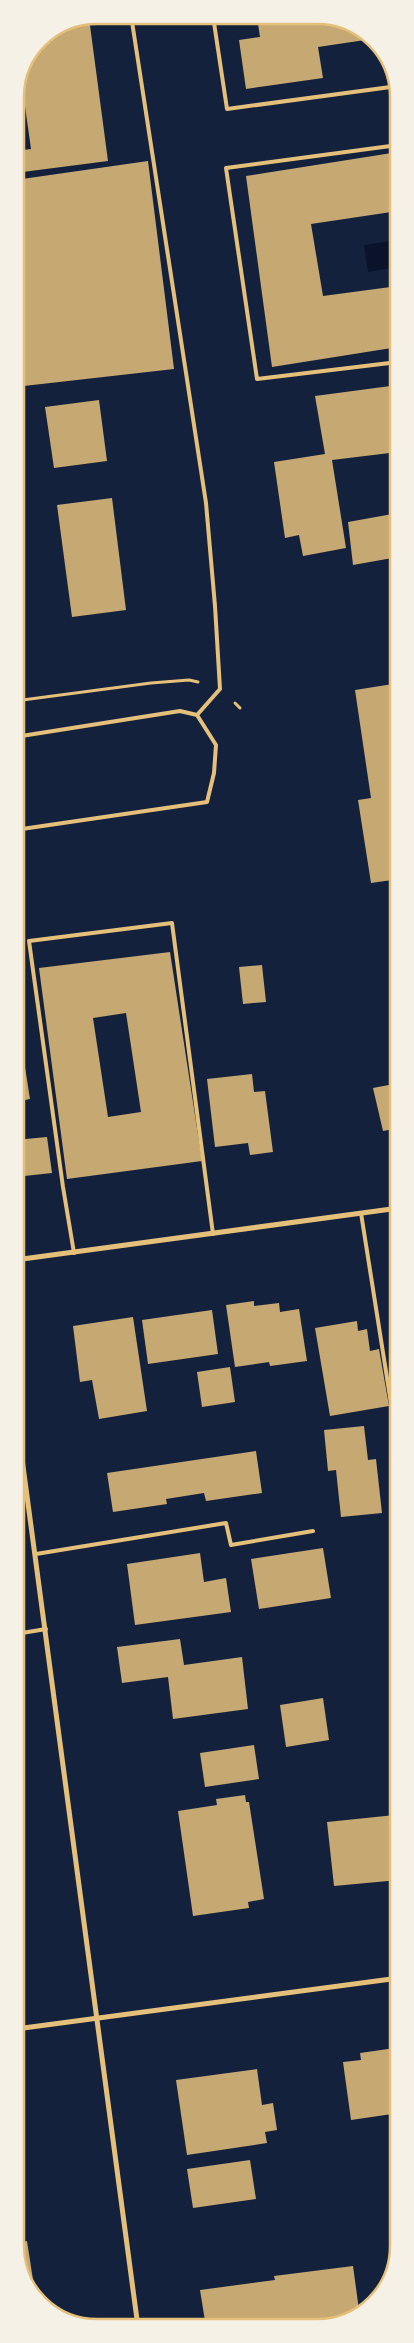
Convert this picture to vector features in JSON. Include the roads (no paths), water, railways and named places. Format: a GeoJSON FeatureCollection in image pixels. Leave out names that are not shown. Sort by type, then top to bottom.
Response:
{"type":"FeatureCollection","features":[{"type":"Feature","properties":{"kind":"street"},"geometry":{"type":"LineString","coordinates":[[24,1259],[390,1209]]}},
{"type":"Feature","properties":{"kind":"street"},"geometry":{"type":"LineString","coordinates":[[24,1465],[137,2319]]}},
{"type":"Feature","properties":{"kind":"street"},"geometry":{"type":"LineString","coordinates":[[24,2028],[390,1979]]}},
{"type":"Feature","properties":{"kind":"lane"},"geometry":{"type":"LineString","coordinates":[[132,24],[206,503],[220,689],[197,715]]}},
{"type":"Feature","properties":{"kind":"lane"},"geometry":{"type":"LineString","coordinates":[[214,24],[227,109],[390,87]]}},
{"type":"Feature","properties":{"kind":"lane"},"geometry":{"type":"LineString","coordinates":[[390,146],[226,168],[257,379],[390,363]]}},
{"type":"Feature","properties":{"kind":"lane"},"geometry":{"type":"LineString","coordinates":[[24,736],[180,711],[197,715],[216,745],[214,773],[207,802],[24,829]]}},
{"type":"Feature","properties":{"kind":"lane"},"geometry":{"type":"LineString","coordinates":[[74,1253],[29,941],[172,922],[207,1174],[213,1234]]}},
{"type":"Feature","properties":{"kind":"lane"},"geometry":{"type":"LineString","coordinates":[[362,1213],[390,1395]]}},
{"type":"Feature","properties":{"kind":"lane"},"geometry":{"type":"LineString","coordinates":[[36,1554],[226,1523],[230,1545],[313,1531]]}},
{"type":"Feature","properties":{"kind":"lane"},"geometry":{"type":"LineString","coordinates":[[24,1633],[46,1629]]}},
{"type":"Feature","properties":{"kind":"water"},"geometry":{"type":"Polygon","coordinates":[[[390,241],[390,268],[368,272],[364,245],[390,241]]]}}]}
